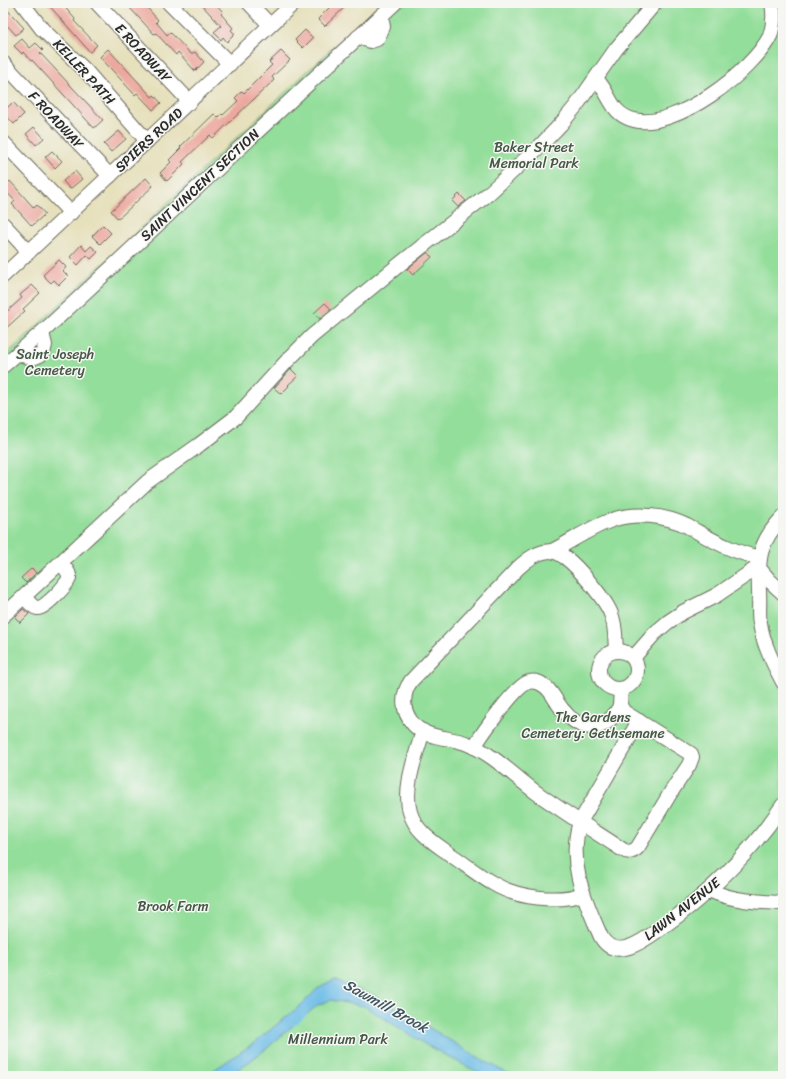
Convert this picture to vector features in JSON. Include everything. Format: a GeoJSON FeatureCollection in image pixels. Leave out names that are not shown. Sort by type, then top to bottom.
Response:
{"type":"FeatureCollection","features":[{"type":"Feature","properties":{"kind":"street","name":"KELLER PATH"},"geometry":{"type":"LineString","coordinates":[[22,3],[42,29],[85,70],[148,141]]}},
{"type":"Feature","properties":{"kind":"street","name":"E ROADWAY"},"geometry":{"type":"LineString","coordinates":[[97,3],[190,102]]}},
{"type":"Feature","properties":{"kind":"street"},"geometry":{"type":"LineString","coordinates":[[170,3],[230,64]]}},
{"type":"Feature","properties":{"kind":"street"},"geometry":{"type":"LineString","coordinates":[[249,3],[270,25]]}},
{"type":"Feature","properties":{"kind":"street","name":"SPIERS ROAD"},"geometry":{"type":"LineString","coordinates":[[3,276],[294,3]]}},
{"type":"Feature","properties":{"kind":"street","name":"SAINT VINCENT SECTION"},"geometry":{"type":"LineString","coordinates":[[3,366],[42,333],[395,3]]}},
{"type":"Feature","properties":{"kind":"street"},"geometry":{"type":"LineString","coordinates":[[3,616],[147,482],[196,448],[236,417],[287,361],[316,332],[488,194],[561,124],[596,79],[623,40],[655,3]]}},
{"type":"Feature","properties":{"kind":"street"},"geometry":{"type":"LineString","coordinates":[[596,79],[602,86],[614,107],[620,114],[629,119],[649,122],[658,121],[676,114],[700,102],[720,88],[743,70],[758,55],[772,30],[774,15],[772,3]]}},
{"type":"Feature","properties":{"kind":"street","name":"F ROADWAY"},"geometry":{"type":"LineString","coordinates":[[3,63],[110,176]]}},
{"type":"Feature","properties":{"kind":"street"},"geometry":{"type":"LineString","coordinates":[[3,142],[71,213]]}},
{"type":"Feature","properties":{"kind":"street"},"geometry":{"type":"LineString","coordinates":[[3,224],[29,252]]}},
{"type":"Feature","properties":{"kind":"street"},"geometry":{"type":"LineString","coordinates":[[620,706],[624,712],[691,754],[692,759],[638,847],[632,852],[622,850],[580,822],[537,793],[474,746],[423,732],[413,724],[408,716],[404,696],[411,681],[518,568],[533,556],[543,552],[552,551],[614,519],[629,516],[646,516],[676,521],[759,562],[770,581],[783,593]]}},
{"type":"Feature","properties":{"kind":"street"},"geometry":{"type":"LineString","coordinates":[[783,517],[767,538],[759,562],[759,618],[769,655],[783,682]]}},
{"type":"Feature","properties":{"kind":"street"},"geometry":{"type":"LineString","coordinates":[[552,551],[561,554],[570,561],[597,592],[608,608],[614,624],[616,651]]}},
{"type":"Feature","properties":{"kind":"street"},"geometry":{"type":"LineString","coordinates":[[633,658],[659,629],[673,618],[718,595],[759,562]]}},
{"type":"Feature","properties":{"kind":"street"},"geometry":{"type":"LineString","coordinates":[[24,597],[36,608],[45,606],[69,579],[70,576],[67,570],[60,563]]}},
{"type":"Feature","properties":{"kind":"street"},"geometry":{"type":"LineString","coordinates":[[616,651],[625,652],[633,658],[637,666],[636,675],[634,681],[629,685],[620,689],[611,688],[602,680],[599,671],[600,664],[607,654],[616,651]]}},
{"type":"Feature","properties":{"kind":"street"},"geometry":{"type":"LineString","coordinates":[[474,746],[486,728],[514,693],[527,682],[538,682],[544,685],[565,713],[586,726],[597,726],[608,722],[614,716],[620,706],[620,689]]}},
{"type":"Feature","properties":{"kind":"street","name":"LAWN AVENUE"},"geometry":{"type":"LineString","coordinates":[[639,721],[580,822],[576,839],[578,876],[583,894],[604,941],[610,946],[622,949],[635,945],[653,934],[684,911],[709,890],[746,852],[783,805]]}},
{"type":"Feature","properties":{"kind":"street"},"geometry":{"type":"LineString","coordinates":[[423,732],[410,780],[408,798],[412,818],[422,833],[490,882],[504,889],[554,899],[569,898],[583,894]]}},
{"type":"Feature","properties":{"kind":"street"},"geometry":{"type":"LineString","coordinates":[[709,890],[723,896],[739,899],[783,903]]}},
{"type":"Feature","properties":{"kind":"green space"},"geometry":{"type":"Polygon","coordinates":[[[380,3],[783,3],[783,1076],[3,1076],[3,358],[380,3]]]}},
{"type":"Feature","properties":{"kind":"water"},"geometry":{"type":"Polygon","coordinates":[[[335,980],[386,1001],[474,1055],[512,1076],[485,1076],[428,1046],[364,1006],[330,1000],[318,1005],[266,1049],[230,1076],[205,1076],[254,1043],[301,1005],[317,989],[335,980]]]}},
{"type":"Feature","properties":{"kind":"building"},"geometry":{"type":"Polygon","coordinates":[[[47,3],[61,3],[75,19],[74,21],[97,45],[90,52],[47,3]]]}},
{"type":"Feature","properties":{"kind":"building"},"geometry":{"type":"Polygon","coordinates":[[[133,3],[143,3],[158,20],[156,22],[167,35],[170,32],[191,54],[195,52],[204,62],[195,71],[178,52],[176,55],[156,33],[154,34],[129,7],[133,3]]]}},
{"type":"Feature","properties":{"kind":"building"},"geometry":{"type":"Polygon","coordinates":[[[200,3],[215,3],[223,12],[221,14],[233,28],[231,30],[235,34],[227,42],[223,37],[221,40],[214,32],[221,26],[200,3]]]}},
{"type":"Feature","properties":{"kind":"building"},"geometry":{"type":"Polygon","coordinates":[[[334,3],[349,3],[325,26],[318,19],[334,3]]]}},
{"type":"Feature","properties":{"kind":"building"},"geometry":{"type":"Polygon","coordinates":[[[3,5],[24,28],[16,35],[3,21],[3,5]]]}},
{"type":"Feature","properties":{"kind":"building"},"geometry":{"type":"Polygon","coordinates":[[[305,30],[313,38],[303,48],[295,40],[305,30]]]}},
{"type":"Feature","properties":{"kind":"building"},"geometry":{"type":"Polygon","coordinates":[[[22,39],[30,48],[36,43],[43,50],[40,53],[103,120],[94,128],[32,60],[31,61],[23,52],[22,54],[14,46],[22,39]]]}},
{"type":"Feature","properties":{"kind":"building"},"geometry":{"type":"Polygon","coordinates":[[[108,49],[152,97],[154,95],[161,103],[153,110],[137,93],[135,95],[100,57],[108,49]]]}},
{"type":"Feature","properties":{"kind":"building"},"geometry":{"type":"Polygon","coordinates":[[[281,51],[290,60],[272,77],[274,80],[213,138],[210,135],[182,162],[184,164],[167,181],[160,173],[171,162],[169,160],[181,148],[180,147],[214,114],[218,118],[238,101],[235,98],[242,91],[244,93],[272,65],[269,62],[281,51]]]}},
{"type":"Feature","properties":{"kind":"building"},"geometry":{"type":"Polygon","coordinates":[[[13,102],[24,114],[14,124],[3,112],[13,102]]]}},
{"type":"Feature","properties":{"kind":"building"},"geometry":{"type":"Polygon","coordinates":[[[34,127],[44,138],[36,145],[26,134],[34,127]]]}},
{"type":"Feature","properties":{"kind":"building"},"geometry":{"type":"Polygon","coordinates":[[[119,131],[126,139],[111,152],[104,144],[119,131]]]}},
{"type":"Feature","properties":{"kind":"building"},"geometry":{"type":"Polygon","coordinates":[[[52,151],[62,161],[55,168],[45,157],[52,151]]]}},
{"type":"Feature","properties":{"kind":"building"},"geometry":{"type":"Polygon","coordinates":[[[75,171],[82,179],[70,189],[63,181],[75,171]]]}},
{"type":"Feature","properties":{"kind":"building"},"geometry":{"type":"Polygon","coordinates":[[[146,178],[153,186],[118,219],[111,211],[146,178]]]}},
{"type":"Feature","properties":{"kind":"building"},"geometry":{"type":"Polygon","coordinates":[[[10,181],[34,208],[37,205],[45,214],[32,226],[12,204],[15,201],[3,188],[10,181]]]}},
{"type":"Feature","properties":{"kind":"building"},"geometry":{"type":"Polygon","coordinates":[[[459,194],[466,201],[458,207],[452,201],[459,194]]]}},
{"type":"Feature","properties":{"kind":"building"},"geometry":{"type":"Polygon","coordinates":[[[103,225],[111,233],[100,244],[92,236],[103,225]]]}},
{"type":"Feature","properties":{"kind":"building"},"geometry":{"type":"Polygon","coordinates":[[[81,245],[86,251],[91,246],[98,252],[91,259],[87,255],[78,265],[70,257],[81,245]]]}},
{"type":"Feature","properties":{"kind":"building"},"geometry":{"type":"Polygon","coordinates":[[[428,252],[432,257],[413,275],[407,269],[428,252]]]}},
{"type":"Feature","properties":{"kind":"building"},"geometry":{"type":"Polygon","coordinates":[[[59,260],[66,267],[63,271],[68,276],[59,285],[54,280],[51,283],[43,275],[59,260]]]}},
{"type":"Feature","properties":{"kind":"building"},"geometry":{"type":"Polygon","coordinates":[[[32,285],[40,293],[23,309],[25,311],[3,331],[3,315],[22,298],[20,295],[32,285]]]}},
{"type":"Feature","properties":{"kind":"building"},"geometry":{"type":"Polygon","coordinates":[[[325,303],[331,309],[320,319],[314,313],[325,303]]]}},
{"type":"Feature","properties":{"kind":"building"},"geometry":{"type":"Polygon","coordinates":[[[291,369],[298,376],[281,394],[274,388],[291,369]]]}},
{"type":"Feature","properties":{"kind":"building"},"geometry":{"type":"Polygon","coordinates":[[[32,568],[36,573],[26,583],[21,578],[32,568]]]}},
{"type":"Feature","properties":{"kind":"building"},"geometry":{"type":"Polygon","coordinates":[[[23,609],[29,614],[20,623],[15,617],[23,609]]]}},
{"type":"Feature","properties":{"kind":"waterway","name":"Sawmill Brook"},"geometry":{"type":"LineString","coordinates":[[294,1024],[306,1014]]}},
{"type":"Feature","properties":{"kind":"park label","name":"Baker Street Memorial Park"},"geometry":{"type":"Point","coordinates":[534,156]}},
{"type":"Feature","properties":{"kind":"park label","name":"Saint Joseph Cemetery"},"geometry":{"type":"Point","coordinates":[55,362]}},
{"type":"Feature","properties":{"kind":"park label","name":"The Gardens Cemetery: Gethsemane"},"geometry":{"type":"Point","coordinates":[593,726]}},
{"type":"Feature","properties":{"kind":"park label","name":"Brook Farm"},"geometry":{"type":"Point","coordinates":[173,906]}},
{"type":"Feature","properties":{"kind":"park label","name":"Millennium Park"},"geometry":{"type":"Point","coordinates":[338,1039]}}]}
